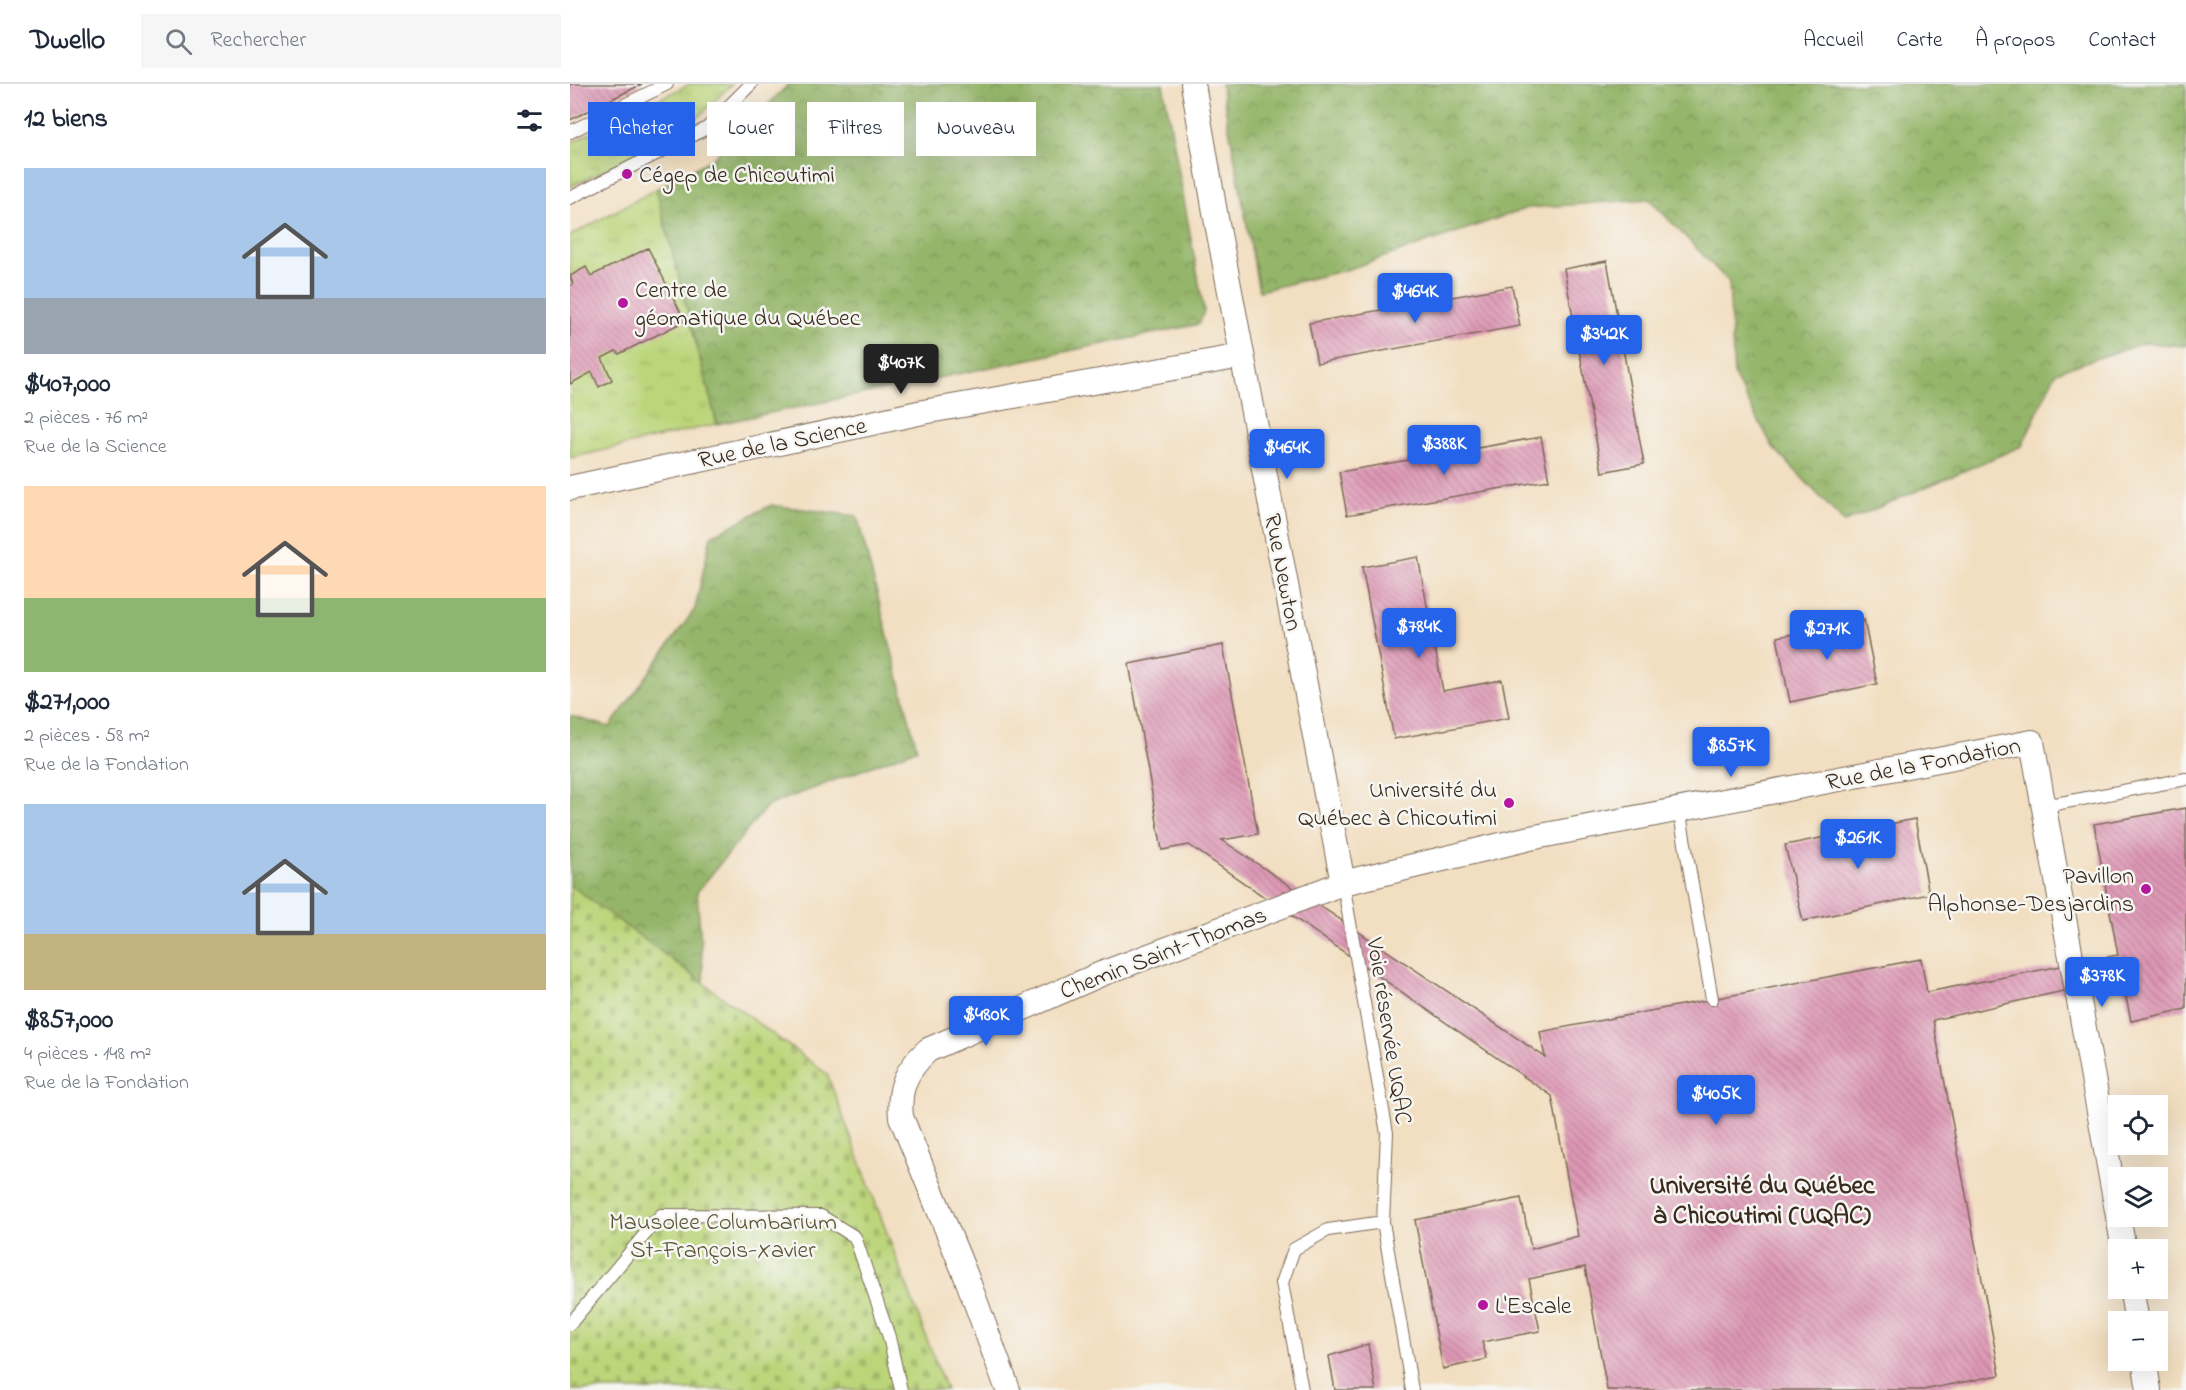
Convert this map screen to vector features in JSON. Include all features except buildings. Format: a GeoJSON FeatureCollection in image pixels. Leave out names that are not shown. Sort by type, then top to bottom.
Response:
{"type":"FeatureCollection","features":[{"type":"Feature","properties":{"kind":"street","name":"Rue Newton"},"geometry":{"type":"LineString","coordinates":[[1193,84],[1242,356],[1343,883]]}},
{"type":"Feature","properties":{"kind":"street","name":"Rue de la Science"},"geometry":{"type":"LineString","coordinates":[[570,488],[923,412],[1242,356]]}},
{"type":"Feature","properties":{"kind":"street","name":"Rue de la Fondation"},"geometry":{"type":"LineString","coordinates":[[1343,883],[1530,838],[2032,742],[2109,1167]]}},
{"type":"Feature","properties":{"kind":"street","name":"Chemin Saint-Thomas"},"geometry":{"type":"LineString","coordinates":[[1008,1390],[966,1276],[901,1117],[902,1088],[914,1063],[928,1050],[1101,974],[1343,883]]}},
{"type":"Feature","properties":{"kind":"street"},"geometry":{"type":"LineString","coordinates":[[2146,1371],[2149,1390]]}},
{"type":"Feature","properties":{"kind":"lane"},"geometry":{"type":"LineString","coordinates":[[570,132],[667,84]]}},
{"type":"Feature","properties":{"kind":"lane"},"geometry":{"type":"LineString","coordinates":[[570,198],[706,128],[751,84]]}},
{"type":"Feature","properties":{"kind":"lane"},"geometry":{"type":"LineString","coordinates":[[2045,806],[2186,778]]}},
{"type":"Feature","properties":{"kind":"lane"},"geometry":{"type":"LineString","coordinates":[[1679,809],[1712,999]]}},
{"type":"Feature","properties":{"kind":"lane","name":"Voie réservée UQAC"},"geometry":{"type":"LineString","coordinates":[[1343,883],[1387,1133],[1383,1222],[1412,1390]]}},
{"type":"Feature","properties":{"kind":"lane"},"geometry":{"type":"LineString","coordinates":[[570,1324],[661,1215],[821,1216],[855,1237],[889,1337],[901,1390]]}},
{"type":"Feature","properties":{"kind":"lane"},"geometry":{"type":"LineString","coordinates":[[1302,1390],[1282,1283],[1294,1249],[1328,1230],[1383,1222]]}},
{"type":"Feature","properties":{"kind":"green space"},"geometry":{"type":"Polygon","coordinates":[[[690,84],[732,84],[714,102],[707,102],[707,108],[695,120],[695,102],[653,102],[690,84]]]}},
{"type":"Feature","properties":{"kind":"green space"},"geometry":{"type":"Polygon","coordinates":[[[789,84],[1163,84],[1204,311],[1199,324],[717,424],[656,189],[715,156],[795,156],[795,102],[771,102],[789,84]]]}},
{"type":"Feature","properties":{"kind":"green space"},"geometry":{"type":"Polygon","coordinates":[[[1221,84],[2186,84],[2186,346],[2144,343],[2056,372],[2022,446],[1844,522],[1773,447],[1734,376],[1729,282],[1649,199],[1528,208],[1346,270],[1259,291],[1221,84]]]}},
{"type":"Feature","properties":{"kind":"green space"},"geometry":{"type":"Polygon","coordinates":[[[588,134],[588,156],[633,156],[570,187],[570,143],[588,134]]]}},
{"type":"Feature","properties":{"kind":"green space"},"geometry":{"type":"Polygon","coordinates":[[[656,189],[717,424],[570,458],[570,236],[656,189]]]}},
{"type":"Feature","properties":{"kind":"green space"},"geometry":{"type":"Polygon","coordinates":[[[771,505],[857,516],[917,749],[767,806],[697,892],[704,983],[570,885],[570,716],[610,727],[695,609],[711,536],[771,505]]]}},
{"type":"Feature","properties":{"kind":"green space","name":"Mausolee Columbarium St-François-Xavier"},"geometry":{"type":"Polygon","coordinates":[[[570,885],[827,1074],[946,1390],[570,1390],[570,885]]]}},
{"type":"Feature","properties":{"kind":"place","name":"Cégep de Chicoutimi"},"geometry":{"type":"Point","coordinates":[627,174]}},
{"type":"Feature","properties":{"kind":"place","name":"Centre de géomatique du Québec"},"geometry":{"type":"Point","coordinates":[623,303]}},
{"type":"Feature","properties":{"kind":"place","name":"Université du Québec à Chicoutimi"},"geometry":{"type":"Point","coordinates":[1509,803]}},
{"type":"Feature","properties":{"kind":"place","name":"Pavillon Alphonse-Desjardins"},"geometry":{"type":"Point","coordinates":[2146,889]}},
{"type":"Feature","properties":{"kind":"place","name":"L'Escale"},"geometry":{"type":"Point","coordinates":[1483,1305]}},
{"type":"Feature","properties":{"kind":"district","name":"Université du Québec à Chicoutimi (UQAC)"},"geometry":{"type":"Point","coordinates":[1762,1199]}}]}
